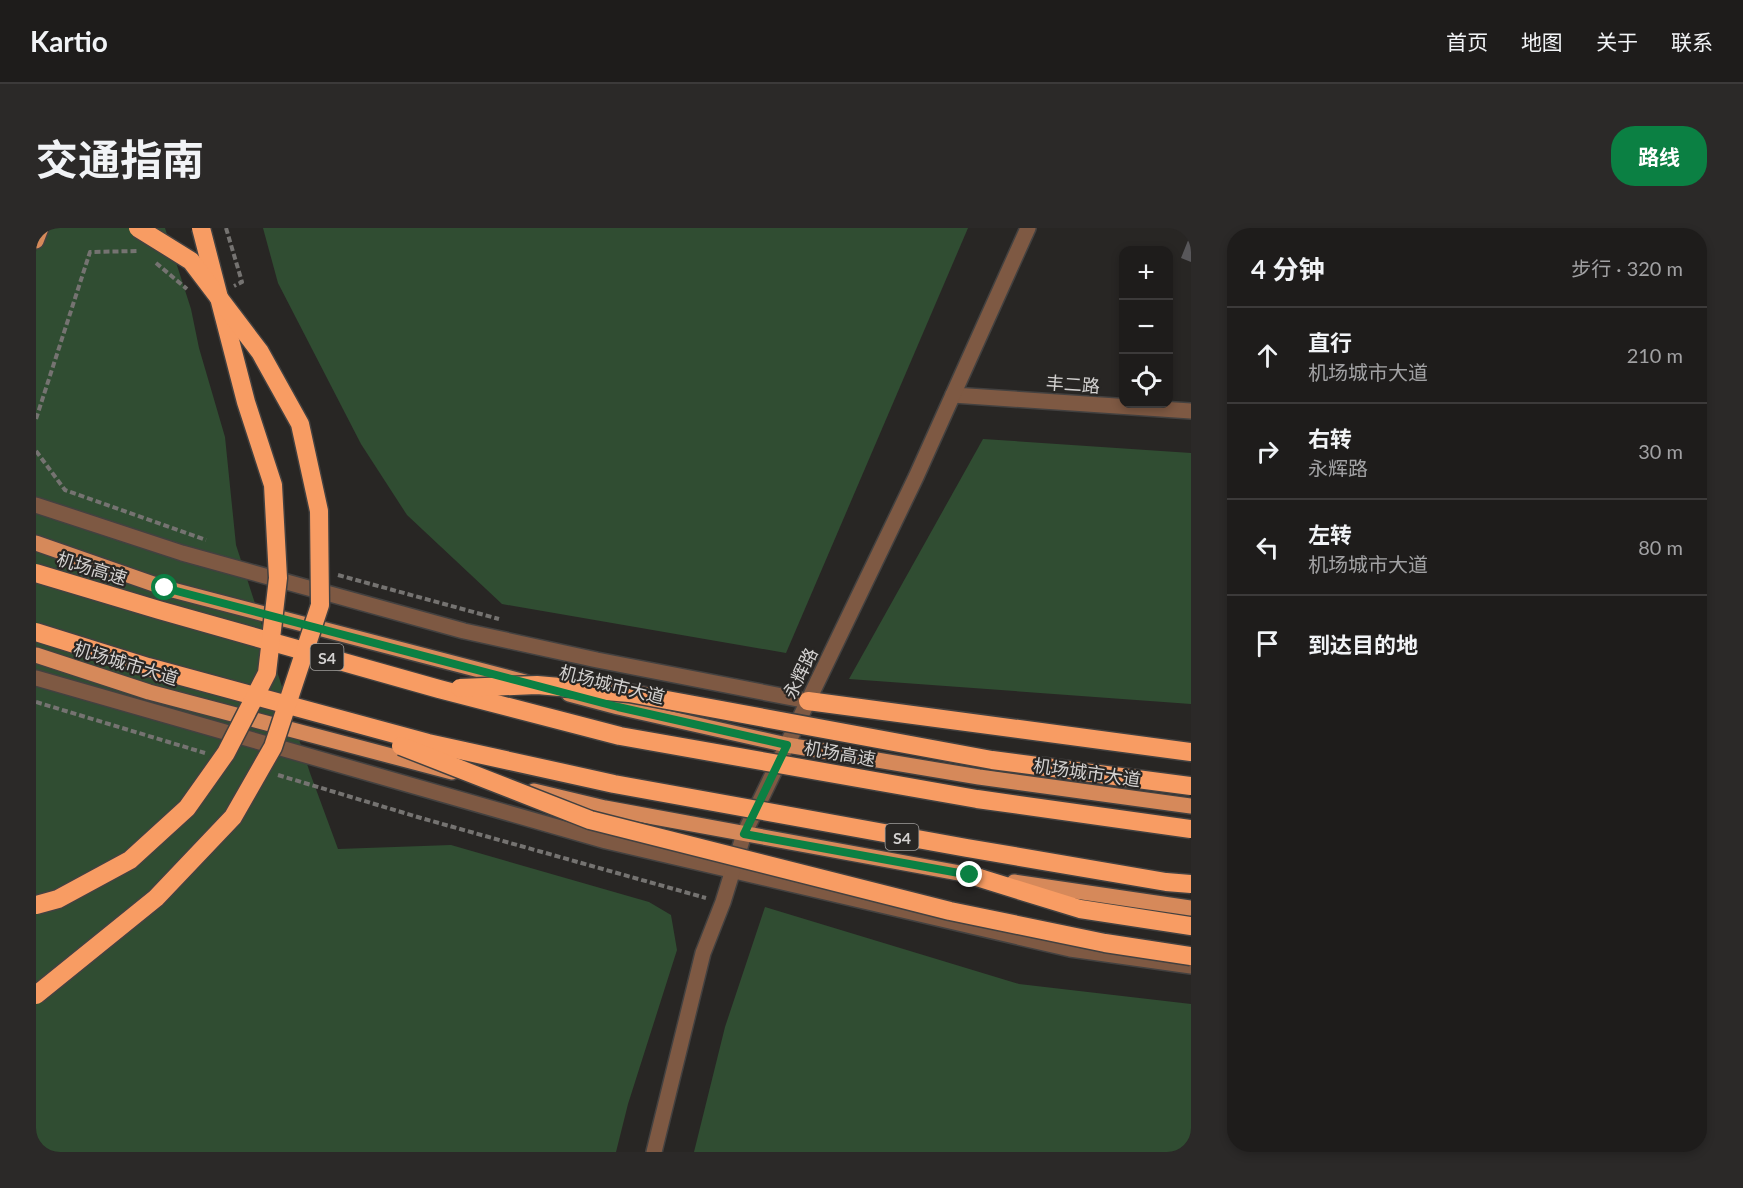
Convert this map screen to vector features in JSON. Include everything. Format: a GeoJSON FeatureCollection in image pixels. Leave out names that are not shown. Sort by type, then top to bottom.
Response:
{"type":"FeatureCollection","features":[{"type":"Feature","properties":{"kind":"highway"},"geometry":{"type":"LineString","coordinates":[[36,995],[156,898],[233,817],[273,747],[320,605],[319,511],[300,424],[261,352],[192,261],[138,228]]}},
{"type":"Feature","properties":{"kind":"highway"},"geometry":{"type":"LineString","coordinates":[[36,905],[58,899],[130,860],[187,808],[226,753],[267,673],[278,578],[273,486],[246,402],[201,228]]}},
{"type":"Feature","properties":{"kind":"highway","name":"机场高速"},"geometry":{"type":"LineString","coordinates":[[36,573],[439,689],[620,736],[977,798],[1191,830]]}},
{"type":"Feature","properties":{"kind":"highway","name":"S4"},"geometry":{"type":"LineString","coordinates":[[36,632],[148,667],[428,743],[615,784],[967,848],[1166,882],[1191,884]]}},
{"type":"Feature","properties":{"kind":"highway"},"geometry":{"type":"LineString","coordinates":[[439,689],[537,685],[629,693],[992,760],[1191,786]]}},
{"type":"Feature","properties":{"kind":"highway"},"geometry":{"type":"LineString","coordinates":[[808,701],[1191,752]]}},
{"type":"Feature","properties":{"kind":"highway"},"geometry":{"type":"LineString","coordinates":[[310,711],[590,820],[950,911],[1106,943],[1191,956]]}},
{"type":"Feature","properties":{"kind":"highway"},"geometry":{"type":"LineString","coordinates":[[970,875],[1080,909],[1191,926]]}},
{"type":"Feature","properties":{"kind":"main road"},"geometry":{"type":"LineString","coordinates":[[36,241],[40,228]]}},
{"type":"Feature","properties":{"kind":"main road","name":"机场城市大道"},"geometry":{"type":"LineString","coordinates":[[36,543],[165,588],[618,707],[787,745],[979,777],[1191,806]]}},
{"type":"Feature","properties":{"kind":"main road","name":"机场城市大道"},"geometry":{"type":"LineString","coordinates":[[36,656],[149,692],[421,765],[606,808],[970,875],[1191,908]]}},
{"type":"Feature","properties":{"kind":"street","name":"永辉路"},"geometry":{"type":"LineString","coordinates":[[654,1152],[703,953],[723,902],[744,834],[916,477],[1028,228]]}},
{"type":"Feature","properties":{"kind":"street","name":"丰二路"},"geometry":{"type":"LineString","coordinates":[[953,395],[1191,411]]}},
{"type":"Feature","properties":{"kind":"street"},"geometry":{"type":"LineString","coordinates":[[36,505],[182,553],[464,631],[597,660],[808,701]]}},
{"type":"Feature","properties":{"kind":"street"},"geometry":{"type":"LineString","coordinates":[[36,678],[606,841],[1070,949],[1191,966]]}},
{"type":"Feature","properties":{"kind":"path"},"geometry":{"type":"LineString","coordinates":[[226,228],[242,282],[232,287]]}},
{"type":"Feature","properties":{"kind":"path"},"geometry":{"type":"LineString","coordinates":[[36,419],[90,252],[141,250]]}},
{"type":"Feature","properties":{"kind":"path"},"geometry":{"type":"LineString","coordinates":[[150,258],[194,295]]}},
{"type":"Feature","properties":{"kind":"path"},"geometry":{"type":"LineString","coordinates":[[36,451],[65,490],[208,540]]}},
{"type":"Feature","properties":{"kind":"path"},"geometry":{"type":"LineString","coordinates":[[331,573],[510,622]]}},
{"type":"Feature","properties":{"kind":"path"},"geometry":{"type":"LineString","coordinates":[[36,702],[206,753]]}},
{"type":"Feature","properties":{"kind":"path"},"geometry":{"type":"LineString","coordinates":[[273,774],[420,818],[723,902]]}},
{"type":"Feature","properties":{"kind":"green space"},"geometry":{"type":"Polygon","coordinates":[[[36,228],[165,228],[191,309],[199,348],[225,437],[236,545],[310,773],[338,849],[451,845],[649,902],[671,915],[677,950],[628,1104],[616,1152],[36,1152],[36,228]]]}},
{"type":"Feature","properties":{"kind":"green space"},"geometry":{"type":"Polygon","coordinates":[[[263,228],[968,228],[786,653],[502,604],[407,515],[361,444],[278,283],[263,228]]]}},
{"type":"Feature","properties":{"kind":"green space"},"geometry":{"type":"Polygon","coordinates":[[[983,439],[1191,453],[1191,704],[849,679],[983,439]]]}},
{"type":"Feature","properties":{"kind":"green space"},"geometry":{"type":"Polygon","coordinates":[[[765,907],[1019,984],[1191,1004],[1191,1152],[694,1152],[725,1027],[765,907]]]}},
{"type":"Feature","properties":{"kind":"building"},"geometry":{"type":"Polygon","coordinates":[[[1191,233],[1191,262],[1181,258],[1191,233]]]}},
{"type":"Feature","properties":{"kind":"route"},"geometry":{"type":"LineString","coordinates":[[165,588],[618,707],[787,745],[744,834],[970,875]]}}]}
